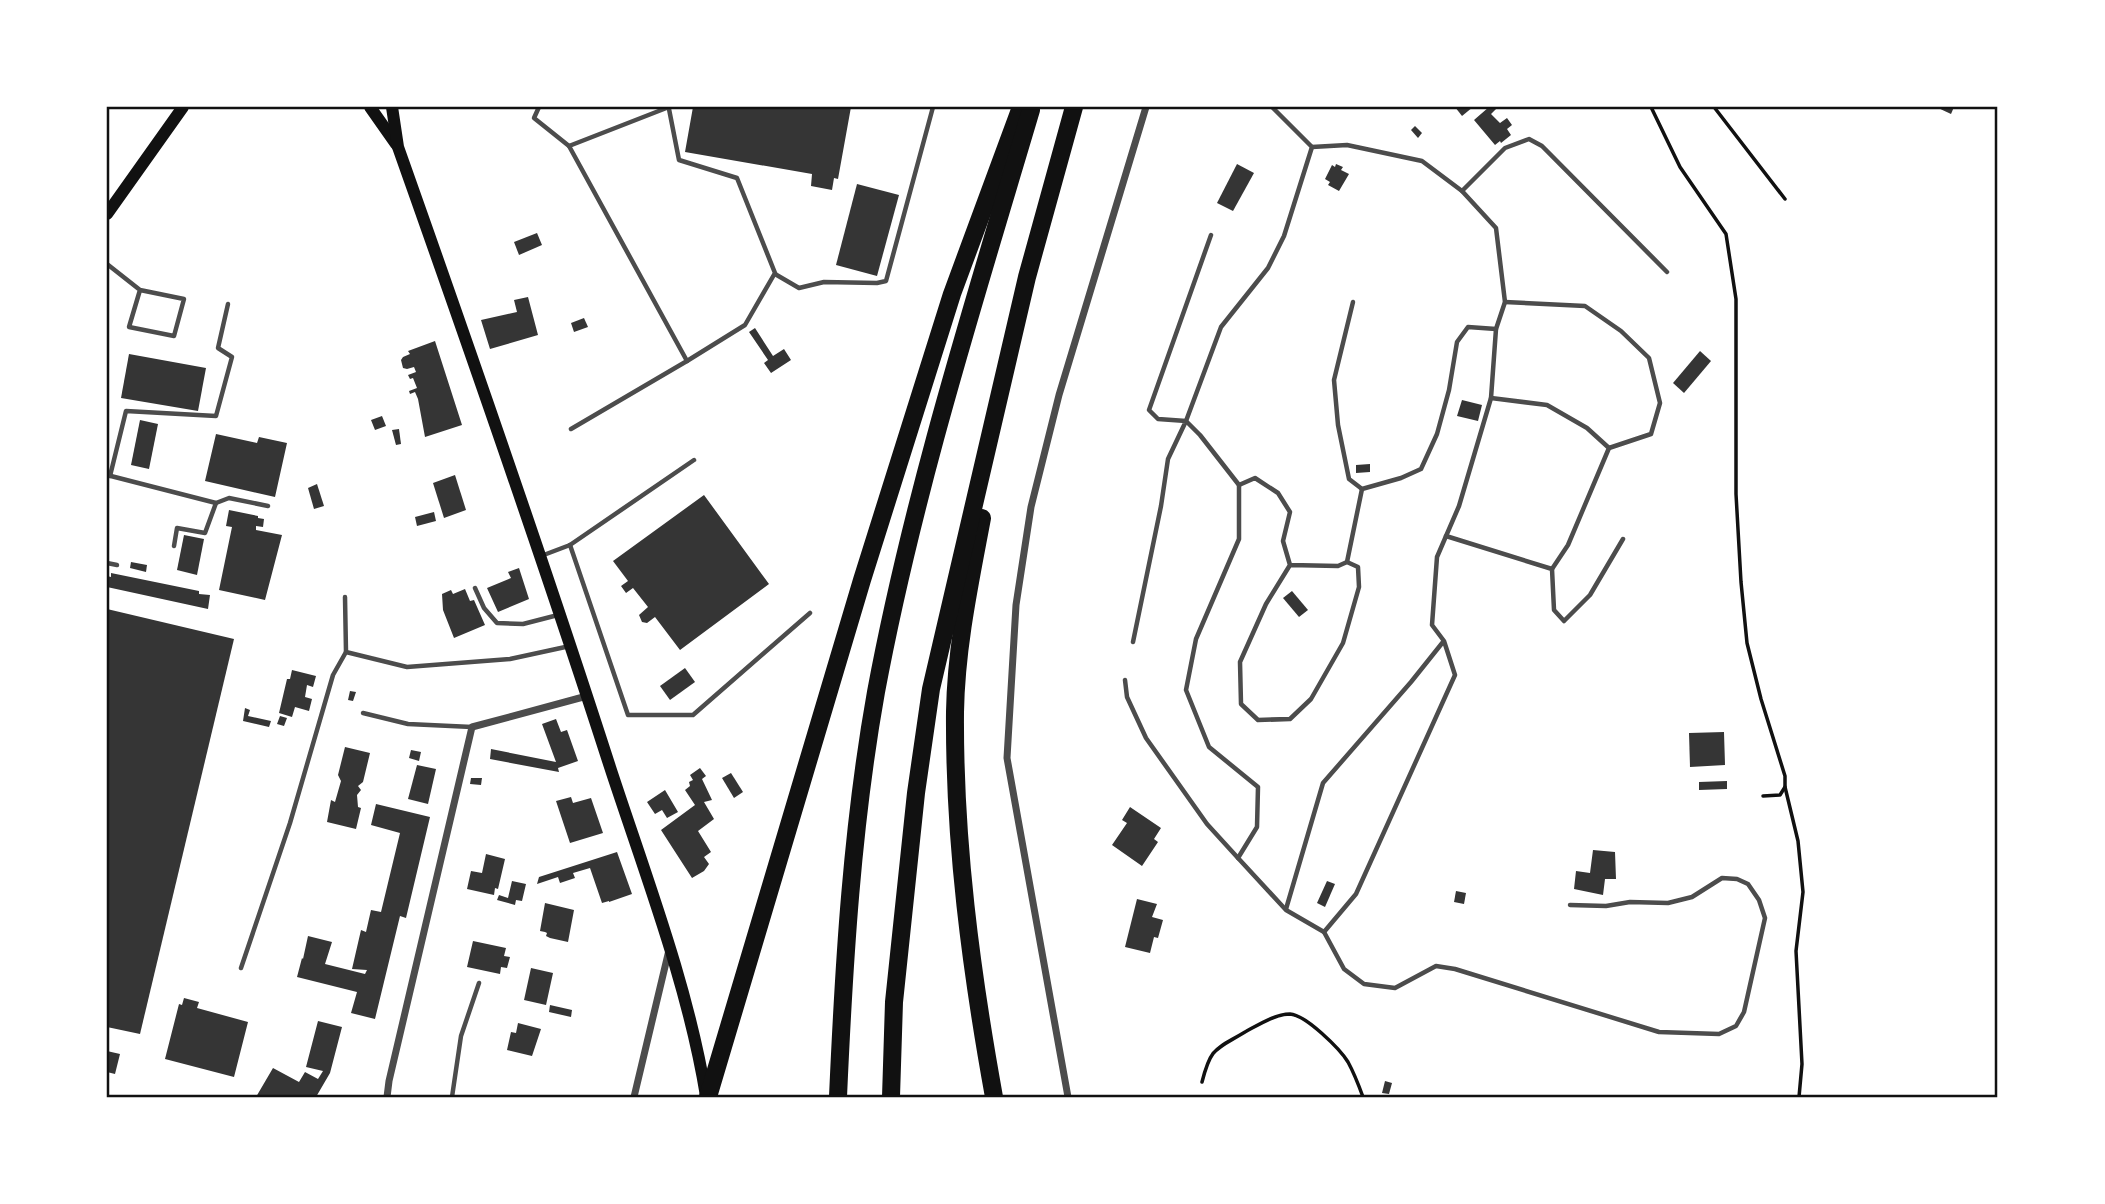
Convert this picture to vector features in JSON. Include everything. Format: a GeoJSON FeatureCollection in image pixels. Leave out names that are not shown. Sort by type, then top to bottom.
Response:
{"type":"FeatureCollection","features":[{"type":"Feature","properties":{"kind":"highway"},"geometry":{"type":"LineString","coordinates":[[707,1097],[862,580],[952,294],[1021,107]]}},
{"type":"Feature","properties":{"kind":"highway"},"geometry":{"type":"LineString","coordinates":[[838,1097],[843,975],[855,831],[876,693],[902,566],[946,396],[1032,107]]}},
{"type":"Feature","properties":{"kind":"highway"},"geometry":{"type":"LineString","coordinates":[[891,1097],[894,1002],[916,793],[931,689],[1027,277],[1074,107]]}},
{"type":"Feature","properties":{"kind":"highway"},"geometry":{"type":"LineString","coordinates":[[994,1097],[969,940],[958,825],[955,710],[964,621],[1027,277]]}},
{"type":"Feature","properties":{"kind":"main road"},"geometry":{"type":"LineString","coordinates":[[107,214],[183,107]]}},
{"type":"Feature","properties":{"kind":"main road"},"geometry":{"type":"LineString","coordinates":[[370,107],[398,147]]}},
{"type":"Feature","properties":{"kind":"main road"},"geometry":{"type":"LineString","coordinates":[[391,107],[398,147],[541,556],[669,950],[694,1036],[707,1097]]}},
{"type":"Feature","properties":{"kind":"street"},"geometry":{"type":"LineString","coordinates":[[1068,1097],[1007,758],[1016,605],[1031,507],[1059,395],[1146,107]]}},
{"type":"Feature","properties":{"kind":"street"},"geometry":{"type":"LineString","coordinates":[[387,1097],[472,727],[587,696]]}},
{"type":"Feature","properties":{"kind":"street"},"geometry":{"type":"LineString","coordinates":[[634,1097],[669,950]]}},
{"type":"Feature","properties":{"kind":"lane"},"geometry":{"type":"LineString","coordinates":[[539,107],[534,118],[569,146],[687,361]]}},
{"type":"Feature","properties":{"kind":"lane"},"geometry":{"type":"LineString","coordinates":[[569,146],[669,108],[679,160],[737,178],[775,273],[799,288],[824,282],[877,283],[886,281],[933,107]]}},
{"type":"Feature","properties":{"kind":"lane"},"geometry":{"type":"LineString","coordinates":[[1272,107],[1312,147],[1347,145],[1422,161],[1462,191],[1496,228],[1505,302],[1496,329],[1491,398],[1459,506],[1437,557],[1433,625],[1444,641],[1455,675],[1356,894],[1324,932]]}},
{"type":"Feature","properties":{"kind":"lane"},"geometry":{"type":"LineString","coordinates":[[1462,191],[1506,148],[1529,139],[1542,146],[1667,272]]}},
{"type":"Feature","properties":{"kind":"lane"},"geometry":{"type":"LineString","coordinates":[[1133,642],[1168,459],[1186,421],[1221,327],[1268,268],[1284,236],[1312,147]]}},
{"type":"Feature","properties":{"kind":"lane"},"geometry":{"type":"LineString","coordinates":[[1211,235],[1149,410],[1158,419],[1186,421],[1239,485],[1239,540],[1196,639],[1186,690],[1209,747],[1258,787],[1257,827],[1238,858]]}},
{"type":"Feature","properties":{"kind":"lane"},"geometry":{"type":"LineString","coordinates":[[107,264],[140,290],[184,299],[174,336],[130,327],[140,290]]}},
{"type":"Feature","properties":{"kind":"lane"},"geometry":{"type":"LineString","coordinates":[[571,429],[745,325],[775,273]]}},
{"type":"Feature","properties":{"kind":"lane"},"geometry":{"type":"LineString","coordinates":[[1353,302],[1334,380],[1338,425],[1349,479],[1362,489]]}},
{"type":"Feature","properties":{"kind":"lane"},"geometry":{"type":"LineString","coordinates":[[1505,302],[1585,306],[1621,331],[1649,358],[1660,403],[1651,434],[1609,448],[1568,544],[1552,569],[1553,610],[1564,621],[1590,595],[1623,539]]}},
{"type":"Feature","properties":{"kind":"lane"},"geometry":{"type":"LineString","coordinates":[[228,304],[218,348],[232,357],[216,416],[126,411],[108,475],[216,503],[229,498],[268,506]]}},
{"type":"Feature","properties":{"kind":"lane"},"geometry":{"type":"LineString","coordinates":[[1362,489],[1401,478],[1421,469],[1437,434],[1449,390],[1457,342],[1468,327],[1496,329]]}},
{"type":"Feature","properties":{"kind":"lane"},"geometry":{"type":"LineString","coordinates":[[1491,398],[1547,405],[1587,428],[1609,448]]}},
{"type":"Feature","properties":{"kind":"lane"},"geometry":{"type":"LineString","coordinates":[[541,556],[570,545],[694,460]]}},
{"type":"Feature","properties":{"kind":"lane"},"geometry":{"type":"LineString","coordinates":[[1239,485],[1255,478],[1278,494],[1290,512],[1283,541],[1290,565],[1266,604],[1240,662],[1241,704],[1258,720],[1290,719],[1311,699],[1343,643],[1359,587],[1358,567],[1347,562],[1338,566],[1290,565]]}},
{"type":"Feature","properties":{"kind":"lane"},"geometry":{"type":"LineString","coordinates":[[1347,562],[1362,489]]}},
{"type":"Feature","properties":{"kind":"lane"},"geometry":{"type":"LineString","coordinates":[[174,546],[177,528],[205,533],[216,503]]}},
{"type":"Feature","properties":{"kind":"lane"},"geometry":{"type":"LineString","coordinates":[[1446,536],[1552,569]]}},
{"type":"Feature","properties":{"kind":"lane"},"geometry":{"type":"LineString","coordinates":[[570,545],[628,715],[693,715],[810,613]]}},
{"type":"Feature","properties":{"kind":"lane"},"geometry":{"type":"LineString","coordinates":[[107,563],[117,565]]}},
{"type":"Feature","properties":{"kind":"lane"},"geometry":{"type":"LineString","coordinates":[[475,588],[484,608],[497,623],[523,624],[560,614]]}},
{"type":"Feature","properties":{"kind":"lane"},"geometry":{"type":"LineString","coordinates":[[241,968],[290,823],[333,675],[346,652],[345,597]]}},
{"type":"Feature","properties":{"kind":"lane"},"geometry":{"type":"LineString","coordinates":[[1286,909],[1323,783],[1444,641]]}},
{"type":"Feature","properties":{"kind":"lane"},"geometry":{"type":"LineString","coordinates":[[346,652],[407,667],[510,659],[570,645]]}},
{"type":"Feature","properties":{"kind":"lane"},"geometry":{"type":"LineString","coordinates":[[1125,680],[1127,697],[1146,738],[1207,824],[1286,909],[1324,932],[1344,968],[1364,984],[1395,988],[1436,966],[1455,969],[1659,1032],[1719,1034],[1736,1026],[1744,1012],[1765,918],[1759,900],[1748,884],[1737,879],[1722,878],[1692,897],[1668,903],[1570,905]]}},
{"type":"Feature","properties":{"kind":"lane"},"geometry":{"type":"LineString","coordinates":[[363,713],[408,724],[472,727]]}},
{"type":"Feature","properties":{"kind":"lane"},"geometry":{"type":"LineString","coordinates":[[452,1097],[461,1036],[479,983]]}},
{"type":"Feature","properties":{"kind":"path"},"geometry":{"type":"LineString","coordinates":[[1651,107],[1680,167],[1726,234],[1736,299],[1736,494],[1747,643],[1785,776],[1803,892],[1796,951],[1802,1064],[1799,1097]]}},
{"type":"Feature","properties":{"kind":"path"},"geometry":{"type":"LineString","coordinates":[[1714,107],[1785,199]]}},
{"type":"Feature","properties":{"kind":"path"},"geometry":{"type":"LineString","coordinates":[[1763,796],[1780,795],[1785,787]]}},
{"type":"Feature","properties":{"kind":"path"},"geometry":{"type":"LineString","coordinates":[[1202,1082],[1213,1051],[1273,1018],[1292,1014],[1321,1032],[1347,1061],[1363,1097]]}},
{"type":"Feature","properties":{"kind":"building"},"geometry":{"type":"Polygon","coordinates":[[[693,107],[851,107],[838,179],[834,178],[832,190],[811,186],[812,174],[685,152],[693,107]]]}},
{"type":"Feature","properties":{"kind":"building"},"geometry":{"type":"Polygon","coordinates":[[[1455,107],[1473,107],[1462,116],[1455,107]]]}},
{"type":"Feature","properties":{"kind":"building"},"geometry":{"type":"Polygon","coordinates":[[[1489,107],[1498,107],[1491,114],[1500,123],[1507,118],[1512,125],[1507,129],[1511,135],[1495,145],[1474,120],[1489,107]]]}},
{"type":"Feature","properties":{"kind":"building"},"geometry":{"type":"Polygon","coordinates":[[[1936,107],[1954,107],[1951,114],[1936,107]]]}},
{"type":"Feature","properties":{"kind":"building"},"geometry":{"type":"Polygon","coordinates":[[[1415,126],[1422,133],[1418,138],[1411,130],[1415,126]]]}},
{"type":"Feature","properties":{"kind":"building"},"geometry":{"type":"Polygon","coordinates":[[[1237,164],[1254,173],[1233,211],[1217,203],[1237,164]]]}},
{"type":"Feature","properties":{"kind":"building"},"geometry":{"type":"Polygon","coordinates":[[[1336,164],[1349,174],[1339,191],[1328,185],[1330,182],[1325,179],[1332,165],[1335,167],[1336,164]]]}},
{"type":"Feature","properties":{"kind":"building"},"geometry":{"type":"Polygon","coordinates":[[[857,184],[899,195],[877,276],[836,265],[857,184]]]}},
{"type":"Feature","properties":{"kind":"building"},"geometry":{"type":"Polygon","coordinates":[[[537,233],[542,245],[519,255],[514,242],[537,233]]]}},
{"type":"Feature","properties":{"kind":"building"},"geometry":{"type":"Polygon","coordinates":[[[528,297],[538,335],[490,349],[481,320],[517,312],[514,300],[528,297]]]}},
{"type":"Feature","properties":{"kind":"building"},"geometry":{"type":"Polygon","coordinates":[[[584,318],[588,327],[574,332],[571,323],[584,318]]]}},
{"type":"Feature","properties":{"kind":"building"},"geometry":{"type":"Polygon","coordinates":[[[755,328],[773,356],[784,349],[791,360],[771,373],[764,363],[768,360],[749,332],[755,328]]]}},
{"type":"Feature","properties":{"kind":"building"},"geometry":{"type":"Polygon","coordinates":[[[435,341],[462,425],[425,437],[418,399],[415,392],[410,394],[409,391],[417,388],[413,378],[410,379],[408,375],[416,372],[414,367],[403,368],[401,360],[410,354],[408,351],[435,341]]]}},
{"type":"Feature","properties":{"kind":"building"},"geometry":{"type":"Polygon","coordinates":[[[1700,351],[1711,361],[1684,393],[1673,383],[1700,351]]]}},
{"type":"Feature","properties":{"kind":"building"},"geometry":{"type":"Polygon","coordinates":[[[129,354],[206,368],[198,411],[121,398],[129,354]]]}},
{"type":"Feature","properties":{"kind":"building"},"geometry":{"type":"Polygon","coordinates":[[[1462,400],[1482,405],[1478,421],[1457,416],[1462,400]]]}},
{"type":"Feature","properties":{"kind":"building"},"geometry":{"type":"Polygon","coordinates":[[[382,416],[386,426],[375,430],[371,420],[382,416]]]}},
{"type":"Feature","properties":{"kind":"building"},"geometry":{"type":"Polygon","coordinates":[[[140,420],[158,424],[149,469],[131,465],[140,420]]]}},
{"type":"Feature","properties":{"kind":"building"},"geometry":{"type":"Polygon","coordinates":[[[399,429],[401,444],[396,445],[392,430],[399,429]]]}},
{"type":"Feature","properties":{"kind":"building"},"geometry":{"type":"Polygon","coordinates":[[[216,434],[257,443],[259,437],[287,443],[275,497],[205,481],[216,434]]]}},
{"type":"Feature","properties":{"kind":"building"},"geometry":{"type":"Polygon","coordinates":[[[1370,464],[1370,472],[1356,473],[1356,465],[1370,464]]]}},
{"type":"Feature","properties":{"kind":"building"},"geometry":{"type":"Polygon","coordinates":[[[455,475],[466,510],[444,518],[433,483],[455,475]]]}},
{"type":"Feature","properties":{"kind":"building"},"geometry":{"type":"Polygon","coordinates":[[[317,484],[324,506],[314,509],[308,488],[317,484]]]}},
{"type":"Feature","properties":{"kind":"building"},"geometry":{"type":"Polygon","coordinates":[[[704,495],[769,584],[680,650],[655,617],[647,623],[642,622],[639,615],[648,607],[633,588],[626,593],[621,586],[628,581],[613,561],[704,495]]]}},
{"type":"Feature","properties":{"kind":"building"},"geometry":{"type":"Polygon","coordinates":[[[229,510],[258,516],[264,519],[263,527],[256,526],[256,530],[282,535],[265,600],[219,590],[232,527],[226,526],[229,510]]]}},
{"type":"Feature","properties":{"kind":"building"},"geometry":{"type":"Polygon","coordinates":[[[434,512],[436,521],[417,526],[415,517],[434,512]]]}},
{"type":"Feature","properties":{"kind":"building"},"geometry":{"type":"Polygon","coordinates":[[[184,535],[204,539],[197,575],[177,570],[184,535]]]}},
{"type":"Feature","properties":{"kind":"building"},"geometry":{"type":"Polygon","coordinates":[[[131,562],[147,565],[146,572],[130,568],[131,562]]]}},
{"type":"Feature","properties":{"kind":"building"},"geometry":{"type":"Polygon","coordinates":[[[519,568],[529,599],[498,612],[487,588],[511,578],[508,572],[519,568]]]}},
{"type":"Feature","properties":{"kind":"building"},"geometry":{"type":"Polygon","coordinates":[[[111,573],[210,595],[208,609],[107,587],[107,576],[111,577],[111,573]]]}},
{"type":"Feature","properties":{"kind":"building"},"geometry":{"type":"Polygon","coordinates":[[[465,589],[470,601],[474,600],[485,625],[454,638],[443,610],[442,594],[451,590],[453,594],[465,589]]]}},
{"type":"Feature","properties":{"kind":"building"},"geometry":{"type":"Polygon","coordinates":[[[1292,591],[1308,610],[1299,617],[1283,598],[1292,591]]]}},
{"type":"Feature","properties":{"kind":"building"},"geometry":{"type":"Polygon","coordinates":[[[107,609],[234,639],[140,1034],[107,1027],[107,609]]]}},
{"type":"Feature","properties":{"kind":"building"},"geometry":{"type":"Polygon","coordinates":[[[685,668],[695,682],[670,700],[660,686],[685,668]]]}},
{"type":"Feature","properties":{"kind":"building"},"geometry":{"type":"Polygon","coordinates":[[[292,670],[316,676],[313,687],[307,685],[305,697],[312,699],[309,711],[295,707],[292,717],[279,713],[287,679],[290,679],[292,670]]]}},
{"type":"Feature","properties":{"kind":"building"},"geometry":{"type":"Polygon","coordinates":[[[350,691],[356,692],[353,701],[348,700],[350,691]]]}},
{"type":"Feature","properties":{"kind":"building"},"geometry":{"type":"Polygon","coordinates":[[[245,708],[250,710],[248,716],[271,721],[269,727],[243,721],[245,708]]]}},
{"type":"Feature","properties":{"kind":"building"},"geometry":{"type":"Polygon","coordinates":[[[280,716],[287,718],[284,726],[277,724],[280,716]]]}},
{"type":"Feature","properties":{"kind":"building"},"geometry":{"type":"Polygon","coordinates":[[[556,719],[561,732],[567,730],[578,761],[558,768],[559,772],[490,759],[491,749],[556,762],[542,724],[556,719]]]}},
{"type":"Feature","properties":{"kind":"building"},"geometry":{"type":"Polygon","coordinates":[[[1724,732],[1725,765],[1690,767],[1689,733],[1724,732]]]}},
{"type":"Feature","properties":{"kind":"building"},"geometry":{"type":"Polygon","coordinates":[[[345,747],[370,753],[363,782],[358,786],[361,790],[357,795],[358,807],[361,808],[356,829],[327,822],[331,800],[335,802],[341,781],[338,775],[345,747]]]}},
{"type":"Feature","properties":{"kind":"building"},"geometry":{"type":"Polygon","coordinates":[[[411,750],[421,752],[419,761],[409,758],[411,750]]]}},
{"type":"Feature","properties":{"kind":"building"},"geometry":{"type":"Polygon","coordinates":[[[417,765],[436,769],[428,804],[408,799],[417,765]]]}},
{"type":"Feature","properties":{"kind":"building"},"geometry":{"type":"Polygon","coordinates":[[[700,768],[706,776],[702,779],[712,800],[704,802],[714,819],[698,831],[711,852],[704,857],[709,864],[704,871],[692,878],[661,830],[695,805],[685,790],[693,780],[690,775],[700,768]]]}},
{"type":"Feature","properties":{"kind":"building"},"geometry":{"type":"Polygon","coordinates":[[[731,773],[743,792],[734,798],[722,778],[731,773]]]}},
{"type":"Feature","properties":{"kind":"building"},"geometry":{"type":"Polygon","coordinates":[[[471,778],[482,778],[481,785],[470,784],[471,778]]]}},
{"type":"Feature","properties":{"kind":"building"},"geometry":{"type":"Polygon","coordinates":[[[1727,781],[1727,789],[1699,790],[1699,782],[1727,781]]]}},
{"type":"Feature","properties":{"kind":"building"},"geometry":{"type":"Polygon","coordinates":[[[665,790],[678,812],[667,818],[662,810],[655,814],[647,802],[665,790]]]}},
{"type":"Feature","properties":{"kind":"building"},"geometry":{"type":"Polygon","coordinates":[[[571,797],[573,803],[591,798],[603,833],[570,843],[556,801],[571,797]]]}},
{"type":"Feature","properties":{"kind":"building"},"geometry":{"type":"Polygon","coordinates":[[[376,804],[430,817],[406,918],[400,916],[375,1019],[351,1013],[357,992],[297,977],[308,936],[332,942],[325,964],[365,974],[367,970],[352,969],[361,930],[366,932],[371,910],[381,912],[400,833],[371,825],[376,804]]]}},
{"type":"Feature","properties":{"kind":"building"},"geometry":{"type":"Polygon","coordinates":[[[1130,807],[1161,828],[1154,839],[1158,842],[1142,866],[1112,845],[1127,823],[1122,820],[1130,807]]]}},
{"type":"Feature","properties":{"kind":"building"},"geometry":{"type":"Polygon","coordinates":[[[1593,850],[1615,852],[1616,879],[1605,879],[1603,895],[1574,889],[1576,871],[1590,873],[1593,850]]]}},
{"type":"Feature","properties":{"kind":"building"},"geometry":{"type":"Polygon","coordinates":[[[617,852],[632,894],[602,903],[590,868],[573,873],[575,878],[560,883],[558,877],[537,884],[539,877],[617,852]]]}},
{"type":"Feature","properties":{"kind":"building"},"geometry":{"type":"Polygon","coordinates":[[[486,854],[505,859],[494,895],[467,889],[471,871],[482,873],[486,854]]]}},
{"type":"Feature","properties":{"kind":"building"},"geometry":{"type":"Polygon","coordinates":[[[512,881],[526,884],[522,901],[516,900],[515,905],[497,900],[499,895],[508,898],[512,881]]]}},
{"type":"Feature","properties":{"kind":"building"},"geometry":{"type":"Polygon","coordinates":[[[1327,881],[1335,884],[1325,907],[1317,903],[1327,881]]]}},
{"type":"Feature","properties":{"kind":"building"},"geometry":{"type":"Polygon","coordinates":[[[1456,891],[1466,893],[1464,904],[1454,902],[1456,891]]]}},
{"type":"Feature","properties":{"kind":"building"},"geometry":{"type":"Polygon","coordinates":[[[1137,899],[1157,904],[1152,917],[1163,920],[1158,938],[1154,937],[1150,953],[1125,947],[1137,899]]]}},
{"type":"Feature","properties":{"kind":"building"},"geometry":{"type":"Polygon","coordinates":[[[545,903],[574,910],[568,942],[550,938],[546,936],[547,933],[540,931],[545,903]]]}},
{"type":"Feature","properties":{"kind":"building"},"geometry":{"type":"Polygon","coordinates":[[[473,941],[506,948],[504,956],[510,957],[507,968],[501,967],[500,974],[467,967],[473,941]]]}},
{"type":"Feature","properties":{"kind":"building"},"geometry":{"type":"Polygon","coordinates":[[[531,968],[553,973],[546,1005],[524,1000],[531,968]]]}},
{"type":"Feature","properties":{"kind":"building"},"geometry":{"type":"Polygon","coordinates":[[[184,998],[199,1002],[197,1008],[248,1022],[234,1077],[165,1059],[179,1004],[182,1005],[184,998]]]}},
{"type":"Feature","properties":{"kind":"building"},"geometry":{"type":"Polygon","coordinates":[[[550,1005],[572,1010],[571,1017],[549,1012],[550,1005]]]}},
{"type":"Feature","properties":{"kind":"building"},"geometry":{"type":"Polygon","coordinates":[[[318,1021],[342,1027],[330,1073],[316,1097],[256,1097],[273,1068],[299,1082],[305,1072],[318,1079],[323,1071],[306,1067],[318,1021]]]}},
{"type":"Feature","properties":{"kind":"building"},"geometry":{"type":"Polygon","coordinates":[[[518,1023],[541,1029],[532,1056],[507,1050],[511,1032],[516,1033],[518,1023]]]}},
{"type":"Feature","properties":{"kind":"building"},"geometry":{"type":"Polygon","coordinates":[[[107,1051],[120,1054],[115,1074],[107,1072],[107,1051]]]}},
{"type":"Feature","properties":{"kind":"building"},"geometry":{"type":"Polygon","coordinates":[[[1385,1081],[1392,1083],[1389,1094],[1382,1093],[1385,1081]]]}}]}
